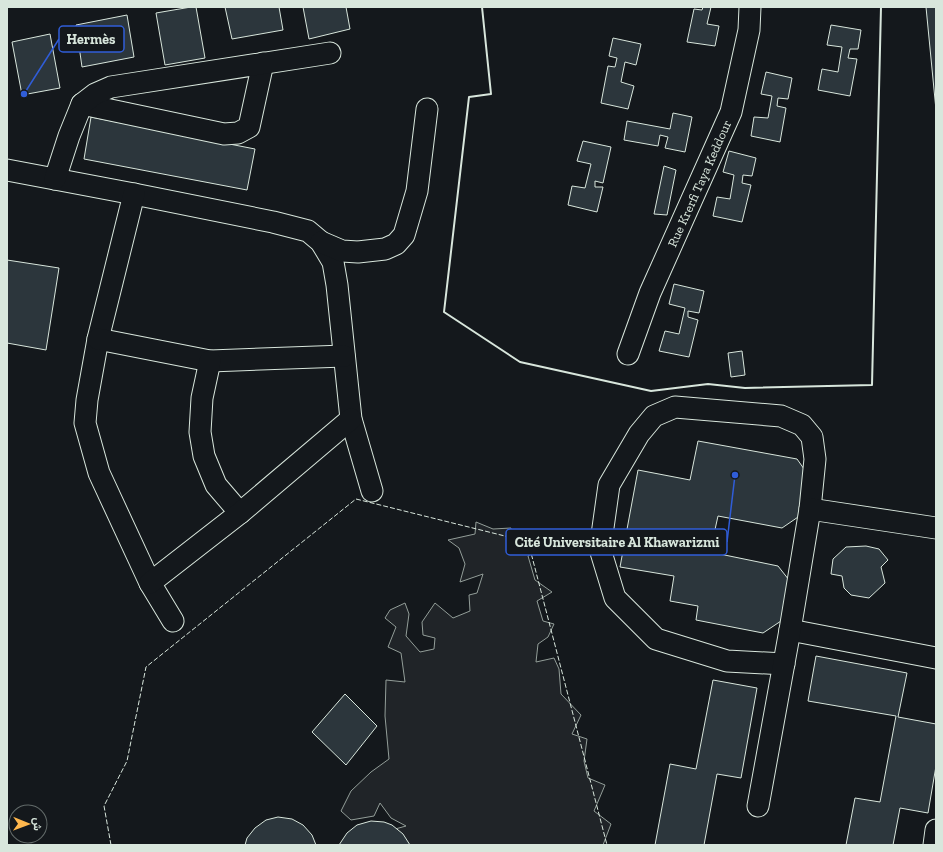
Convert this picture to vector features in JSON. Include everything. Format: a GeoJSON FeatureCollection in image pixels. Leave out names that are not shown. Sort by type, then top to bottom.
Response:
{"type":"FeatureCollection","features":[{"type":"Feature","properties":{"kind":"street","name":"Rue Krerfi Taya Keddour"},"geometry":{"type":"LineString","coordinates":[[628,354],[650,293],[731,112],[750,30],[750,7]]}},
{"type":"Feature","properties":{"kind":"street"},"geometry":{"type":"LineString","coordinates":[[55,179],[69,136],[82,104],[95,94],[111,87],[330,53]]}},
{"type":"Feature","properties":{"kind":"street"},"geometry":{"type":"LineString","coordinates":[[82,104],[224,134],[238,133],[249,127],[263,63]]}},
{"type":"Feature","properties":{"kind":"street"},"geometry":{"type":"LineString","coordinates":[[7,170],[134,194],[294,228],[308,232],[321,242],[342,251],[358,252],[385,249],[396,244],[404,235],[418,191],[427,109]]}},
{"type":"Feature","properties":{"kind":"street"},"geometry":{"type":"LineString","coordinates":[[134,194],[98,339],[84,423],[99,473],[150,583],[173,621]]}},
{"type":"Feature","properties":{"kind":"street"},"geometry":{"type":"LineString","coordinates":[[321,242],[333,262],[337,285],[351,420],[372,491]]}},
{"type":"Feature","properties":{"kind":"street"},"geometry":{"type":"LineString","coordinates":[[98,339],[210,361],[344,356]]}},
{"type":"Feature","properties":{"kind":"street"},"geometry":{"type":"LineString","coordinates":[[210,361],[202,398],[200,432],[204,456],[216,485],[240,513]]}},
{"type":"Feature","properties":{"kind":"street"},"geometry":{"type":"LineString","coordinates":[[758,806],[784,664],[790,630],[810,509],[815,459],[812,437],[802,425],[781,416],[675,407],[654,416],[639,434],[609,485],[600,549],[615,598],[656,639],[727,661],[784,664]]}},
{"type":"Feature","properties":{"kind":"street"},"geometry":{"type":"LineString","coordinates":[[150,583],[240,513],[351,420]]}},
{"type":"Feature","properties":{"kind":"street"},"geometry":{"type":"LineString","coordinates":[[810,509],[936,528]]}},
{"type":"Feature","properties":{"kind":"street"},"geometry":{"type":"LineString","coordinates":[[790,630],[936,658]]}},
{"type":"Feature","properties":{"kind":"street"},"geometry":{"type":"LineString","coordinates":[[934,845],[936,830]]}},
{"type":"Feature","properties":{"kind":"shaded area"},"geometry":{"type":"Polygon","coordinates":[[[476,522],[493,529],[511,528],[511,543],[529,535],[542,547],[528,556],[535,580],[552,592],[537,601],[543,621],[554,624],[548,637],[538,644],[536,662],[554,658],[559,669],[561,694],[581,715],[572,734],[587,739],[584,761],[588,778],[605,785],[594,811],[611,824],[603,845],[399,845],[388,831],[406,826],[391,818],[380,803],[374,816],[351,820],[341,811],[351,791],[371,772],[389,759],[385,716],[386,680],[405,682],[401,653],[388,647],[396,627],[385,618],[390,610],[405,603],[409,614],[406,636],[420,652],[434,649],[435,638],[423,635],[422,622],[435,603],[453,618],[470,611],[469,595],[477,593],[483,574],[460,582],[465,564],[459,548],[448,540],[475,534],[476,522]]]}},
{"type":"Feature","properties":{"kind":"building"},"geometry":{"type":"Polygon","coordinates":[[[196,7],[205,58],[165,65],[156,13],[196,7]]]}},
{"type":"Feature","properties":{"kind":"building"},"geometry":{"type":"Polygon","coordinates":[[[225,7],[279,7],[283,30],[232,39],[225,7]]]}},
{"type":"Feature","properties":{"kind":"building"},"geometry":{"type":"Polygon","coordinates":[[[303,7],[346,7],[350,29],[309,39],[303,7]]]}},
{"type":"Feature","properties":{"kind":"building"},"geometry":{"type":"Polygon","coordinates":[[[703,7],[711,7],[707,24],[719,26],[715,46],[687,42],[694,9],[702,10],[703,7]]]}},
{"type":"Feature","properties":{"kind":"building"},"geometry":{"type":"Polygon","coordinates":[[[926,7],[936,7],[936,110],[926,7]]]}},
{"type":"Feature","properties":{"kind":"building"},"geometry":{"type":"Polygon","coordinates":[[[127,15],[134,57],[82,67],[76,25],[127,15]]]}},
{"type":"Feature","properties":{"kind":"building"},"geometry":{"type":"Polygon","coordinates":[[[831,25],[861,30],[858,49],[850,49],[848,58],[857,59],[850,96],[818,90],[822,69],[838,72],[842,47],[827,45],[831,25]]]}},
{"type":"Feature","properties":{"kind":"building"},"geometry":{"type":"Polygon","coordinates":[[[50,34],[60,88],[22,95],[12,42],[50,34]]]}},
{"type":"Feature","properties":{"kind":"building"},"geometry":{"type":"Polygon","coordinates":[[[613,38],[641,44],[636,65],[625,62],[621,82],[634,86],[628,109],[601,103],[608,66],[615,67],[617,58],[609,56],[613,38]]]}},
{"type":"Feature","properties":{"kind":"building"},"geometry":{"type":"Polygon","coordinates":[[[766,72],[792,78],[788,99],[778,98],[777,106],[786,108],[780,142],[751,136],[754,117],[768,118],[772,96],[761,94],[766,72]]]}},
{"type":"Feature","properties":{"kind":"building"},"geometry":{"type":"Polygon","coordinates":[[[673,113],[692,117],[685,152],[665,148],[668,137],[660,135],[658,146],[624,140],[627,121],[670,129],[673,113]]]}},
{"type":"Feature","properties":{"kind":"building"},"geometry":{"type":"Polygon","coordinates":[[[91,117],[255,149],[247,190],[84,159],[91,117]]]}},
{"type":"Feature","properties":{"kind":"building"},"geometry":{"type":"Polygon","coordinates":[[[583,141],[611,147],[603,183],[595,181],[595,187],[603,187],[597,212],[568,205],[572,186],[585,188],[591,164],[577,161],[583,141]]]}},
{"type":"Feature","properties":{"kind":"building"},"geometry":{"type":"Polygon","coordinates":[[[729,151],[756,158],[752,176],[743,175],[742,183],[751,185],[742,222],[713,216],[717,197],[730,199],[734,175],[723,172],[729,151]]]}},
{"type":"Feature","properties":{"kind":"building"},"geometry":{"type":"Polygon","coordinates":[[[664,166],[676,170],[667,215],[654,214],[664,166]]]}},
{"type":"Feature","properties":{"kind":"building"},"geometry":{"type":"Polygon","coordinates":[[[7,260],[59,268],[46,350],[7,343],[7,260]]]}},
{"type":"Feature","properties":{"kind":"building"},"geometry":{"type":"Polygon","coordinates":[[[674,284],[704,291],[699,313],[688,311],[688,317],[698,320],[689,357],[659,351],[665,331],[679,334],[685,308],[669,304],[674,284]]]}},
{"type":"Feature","properties":{"kind":"building"},"geometry":{"type":"Polygon","coordinates":[[[742,351],[745,375],[731,377],[728,353],[742,351]]]}},
{"type":"Feature","properties":{"kind":"building"},"geometry":{"type":"Polygon","coordinates":[[[698,441],[797,459],[809,476],[801,515],[782,528],[718,516],[710,552],[778,566],[789,580],[781,621],[763,633],[696,620],[698,606],[670,601],[674,576],[620,567],[638,470],[690,480],[698,441]]]}},
{"type":"Feature","properties":{"kind":"building"},"geometry":{"type":"Polygon","coordinates":[[[866,546],[879,549],[888,560],[881,567],[885,583],[869,598],[851,595],[844,588],[842,576],[831,574],[833,559],[846,547],[866,546]]]}},
{"type":"Feature","properties":{"kind":"building"},"geometry":{"type":"Polygon","coordinates":[[[816,656],[907,673],[898,717],[936,724],[936,766],[928,813],[900,808],[893,845],[846,845],[855,798],[880,802],[896,716],[808,701],[816,656]]]}},
{"type":"Feature","properties":{"kind":"building"},"geometry":{"type":"Polygon","coordinates":[[[713,680],[757,688],[741,778],[717,774],[704,845],[655,845],[670,764],[696,769],[713,680]]]}},
{"type":"Feature","properties":{"kind":"building"},"geometry":{"type":"Polygon","coordinates":[[[345,694],[377,726],[346,765],[312,732],[345,694]]]}},
{"type":"Feature","properties":{"kind":"building"},"geometry":{"type":"Polygon","coordinates":[[[278,817],[292,819],[303,825],[312,835],[316,845],[245,845],[247,838],[255,828],[266,820],[278,817]]]}},
{"type":"Feature","properties":{"kind":"building"},"geometry":{"type":"Polygon","coordinates":[[[371,821],[384,822],[392,825],[403,834],[410,845],[339,845],[347,833],[357,825],[371,821]]]}},
{"type":"Feature","properties":{"kind":"fence"},"geometry":{"type":"LineString","coordinates":[[111,845],[104,806],[127,761],[146,667],[356,499],[525,541],[530,549],[607,845]]}},
{"type":"Feature","properties":{"kind":"wall"},"geometry":{"type":"LineString","coordinates":[[482,7],[491,94],[469,97],[444,312],[520,362],[651,391],[708,384],[745,388],[872,385],[881,7]]}},
{"type":"Feature","properties":{"kind":"place","name":"Hermès"},"geometry":{"type":"Point","coordinates":[24,94]}},
{"type":"Feature","properties":{"kind":"place","name":"Cité Universitaire Al Khawarizmi"},"geometry":{"type":"Point","coordinates":[735,475]}}]}
